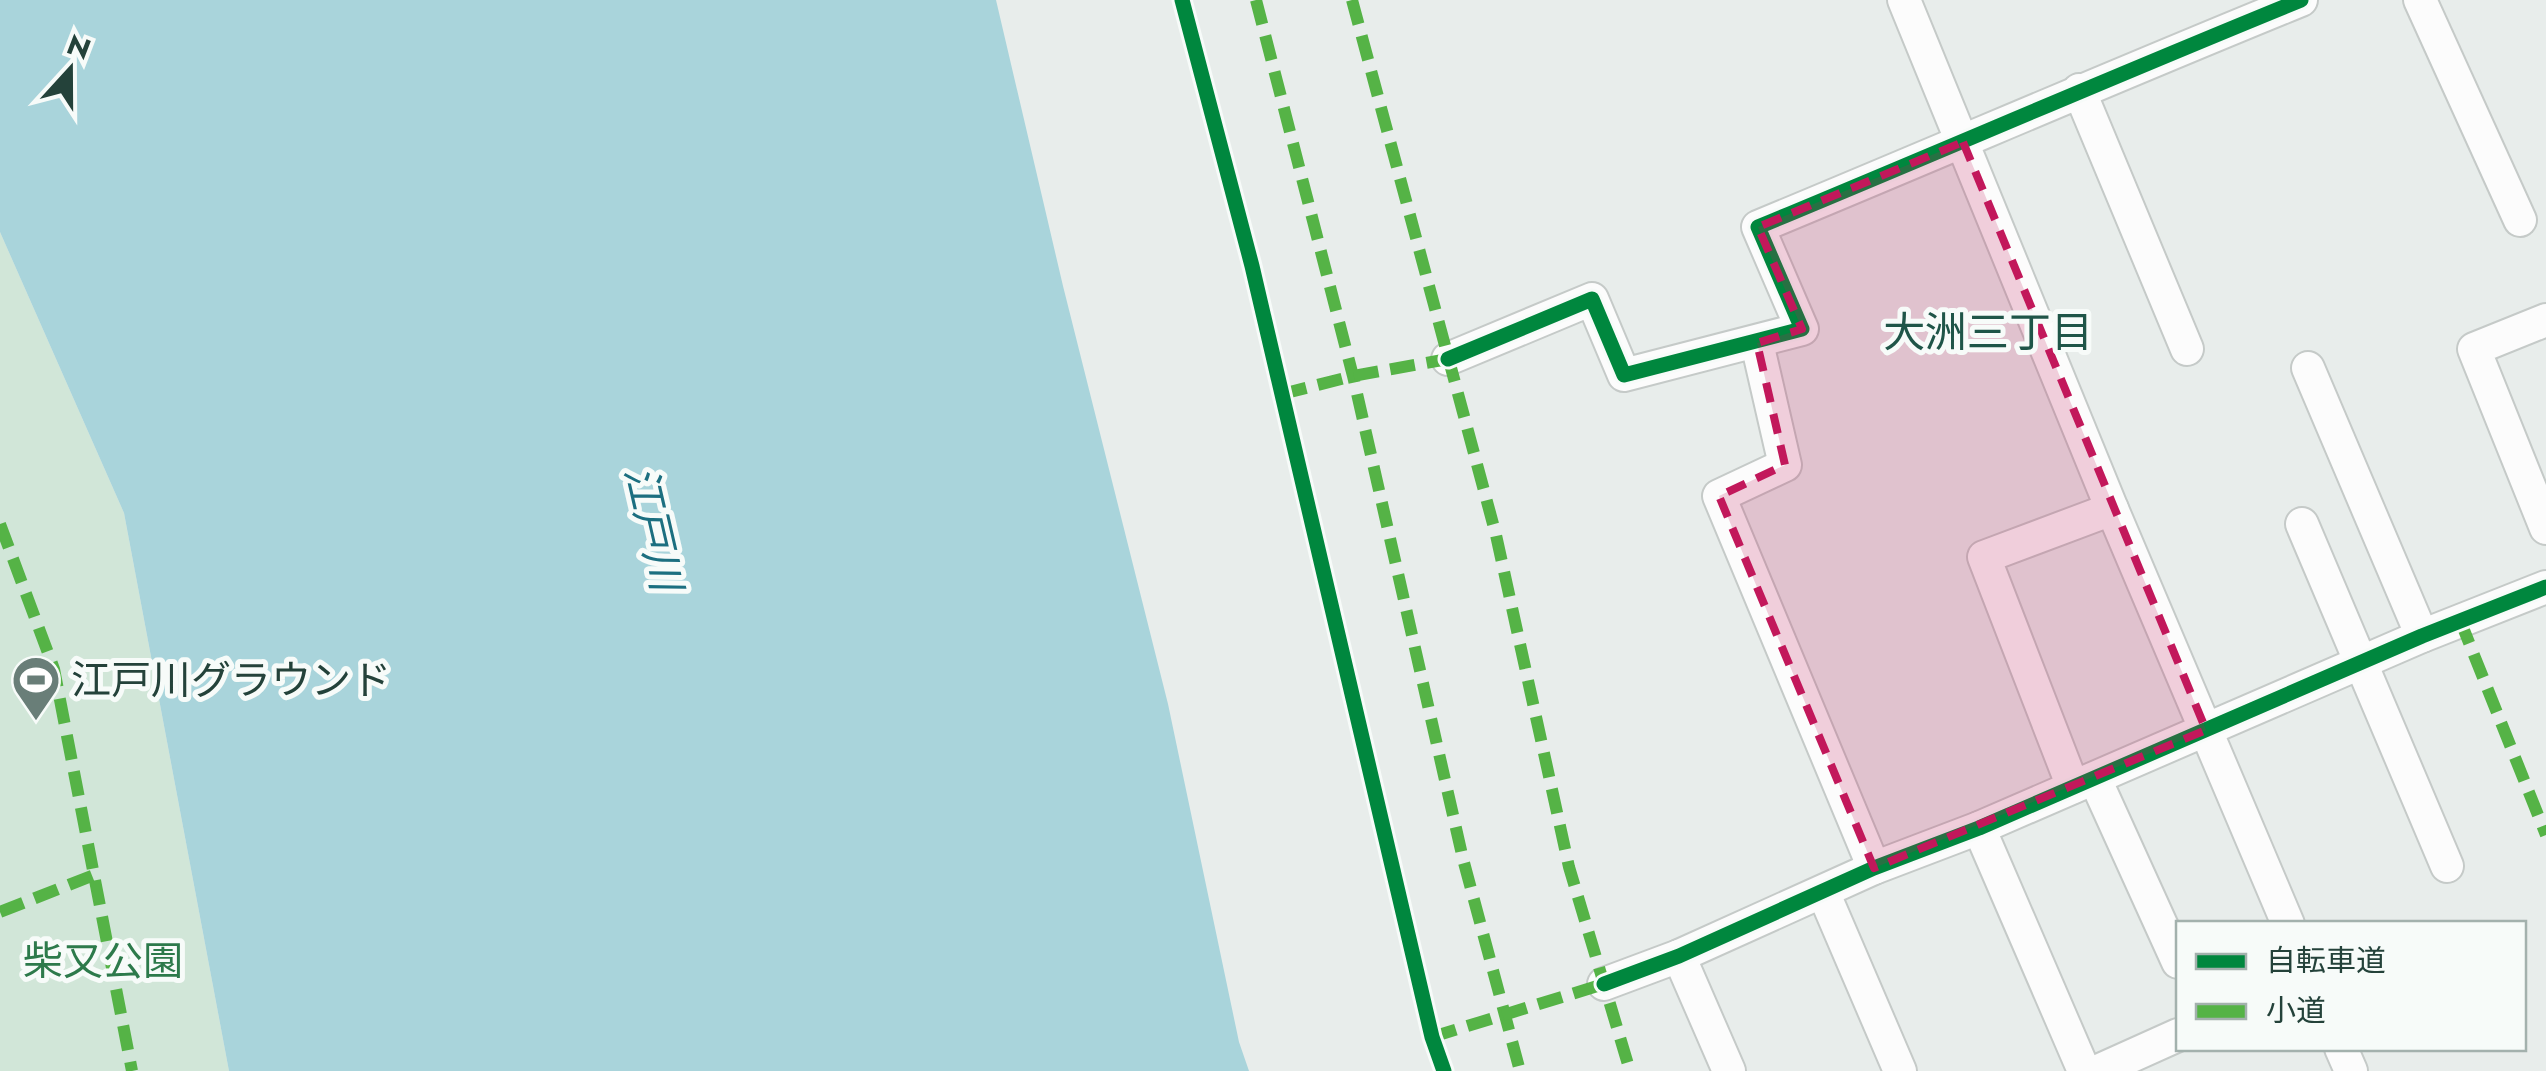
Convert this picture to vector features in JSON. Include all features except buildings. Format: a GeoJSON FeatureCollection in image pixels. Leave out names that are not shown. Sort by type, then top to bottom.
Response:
{"type":"FeatureCollection","features":[{"type":"Feature","properties":{"kind":"street"},"geometry":{"type":"LineString","coordinates":[[1904,0],[2112,509],[2287,921]]}},
{"type":"Feature","properties":{"kind":"street"},"geometry":{"type":"LineString","coordinates":[[1448,359],[1592,299],[1624,376],[1802,328],[1758,227],[2301,0]]}},
{"type":"Feature","properties":{"kind":"street"},"geometry":{"type":"LineString","coordinates":[[2420,0],[2520,220]]}},
{"type":"Feature","properties":{"kind":"street"},"geometry":{"type":"LineString","coordinates":[[2078,90],[2187,348]]}},
{"type":"Feature","properties":{"kind":"street"},"geometry":{"type":"LineString","coordinates":[[2546,320],[2474,348],[2546,528]]}},
{"type":"Feature","properties":{"kind":"street"},"geometry":{"type":"LineString","coordinates":[[1757,343],[1786,465],[1719,496],[1874,868]]}},
{"type":"Feature","properties":{"kind":"street"},"geometry":{"type":"LineString","coordinates":[[2308,368],[2422,636]]}},
{"type":"Feature","properties":{"kind":"street"},"geometry":{"type":"LineString","coordinates":[[2112,509],[1984,558],[2084,783],[2176,958]]}},
{"type":"Feature","properties":{"kind":"street"},"geometry":{"type":"LineString","coordinates":[[2302,524],[2447,866]]}},
{"type":"Feature","properties":{"kind":"street"},"geometry":{"type":"LineString","coordinates":[[1604,984],[1679,956],[1824,894],[1874,868],[1979,828],[2363,661],[2546,587]]}},
{"type":"Feature","properties":{"kind":"street"},"geometry":{"type":"LineString","coordinates":[[1979,828],[2084,1071]]}},
{"type":"Feature","properties":{"kind":"street"},"geometry":{"type":"LineString","coordinates":[[1824,894],[1900,1071]]}},
{"type":"Feature","properties":{"kind":"street"},"geometry":{"type":"LineString","coordinates":[[1679,956],[1729,1071]]}},
{"type":"Feature","properties":{"kind":"street"},"geometry":{"type":"LineString","coordinates":[[2098,1071],[2176,1036]]}},
{"type":"Feature","properties":{"kind":"path"},"geometry":{"type":"LineString","coordinates":[[1182,0],[1252,266],[1432,1036],[1444,1071]]}},
{"type":"Feature","properties":{"kind":"highlighted area"},"geometry":{"type":"Polygon","coordinates":[[[1963,142],[2206,730],[1874,868],[1719,496],[1785,465],[1757,343],[1802,329],[1758,227],[1963,142]]]}},
{"type":"Feature","properties":{"kind":"green space","name":"柴又公園"},"geometry":{"type":"Polygon","coordinates":[[[0,232],[124,513],[229,1071],[0,1071],[0,232]]]}},
{"type":"Feature","properties":{"kind":"water","name":"江戸川"},"geometry":{"type":"Polygon","coordinates":[[[0,0],[996,0],[1168,704],[1239,1042],[1249,1071],[229,1071],[124,513],[0,232],[0,0]]]}},
{"type":"Feature","properties":{"kind":"marked path"},"geometry":{"type":"LineString","coordinates":[[1256,0],[1353,376],[1463,859],[1520,1071]]}},
{"type":"Feature","properties":{"kind":"marked path"},"geometry":{"type":"LineString","coordinates":[[1352,0],[1496,535],[1569,867],[1630,1071]]}},
{"type":"Feature","properties":{"kind":"marked path"},"geometry":{"type":"LineString","coordinates":[[1282,394],[1448,359]]}},
{"type":"Feature","properties":{"kind":"marked path"},"geometry":{"type":"LineString","coordinates":[[0,524],[54,669],[132,1071]]}},
{"type":"Feature","properties":{"kind":"marked path"},"geometry":{"type":"LineString","coordinates":[[2460,620],[2546,835]]}},
{"type":"Feature","properties":{"kind":"marked path"},"geometry":{"type":"LineString","coordinates":[[0,912],[94,875]]}},
{"type":"Feature","properties":{"kind":"marked path"},"geometry":{"type":"LineString","coordinates":[[1432,1037],[1604,984]]}},
{"type":"Feature","properties":{"kind":"cycle path"},"geometry":{"type":"LineString","coordinates":[[1182,0],[1252,266],[1432,1037],[1444,1071]]}},
{"type":"Feature","properties":{"kind":"cycle path"},"geometry":{"type":"LineString","coordinates":[[1448,359],[1592,299],[1624,375],[1802,329],[1758,227],[2301,0]]}},
{"type":"Feature","properties":{"kind":"cycle path"},"geometry":{"type":"LineString","coordinates":[[1604,984],[1679,956],[1874,868],[1979,828],[2422,636],[2546,587]]}},
{"type":"Feature","properties":{"kind":"place","name":"江戸川グラウンド"},"geometry":{"type":"Point","coordinates":[36,722]}},
{"type":"Feature","properties":{"kind":"district","name":"大洲三丁目"},"geometry":{"type":"Point","coordinates":[1988,332]}}]}
